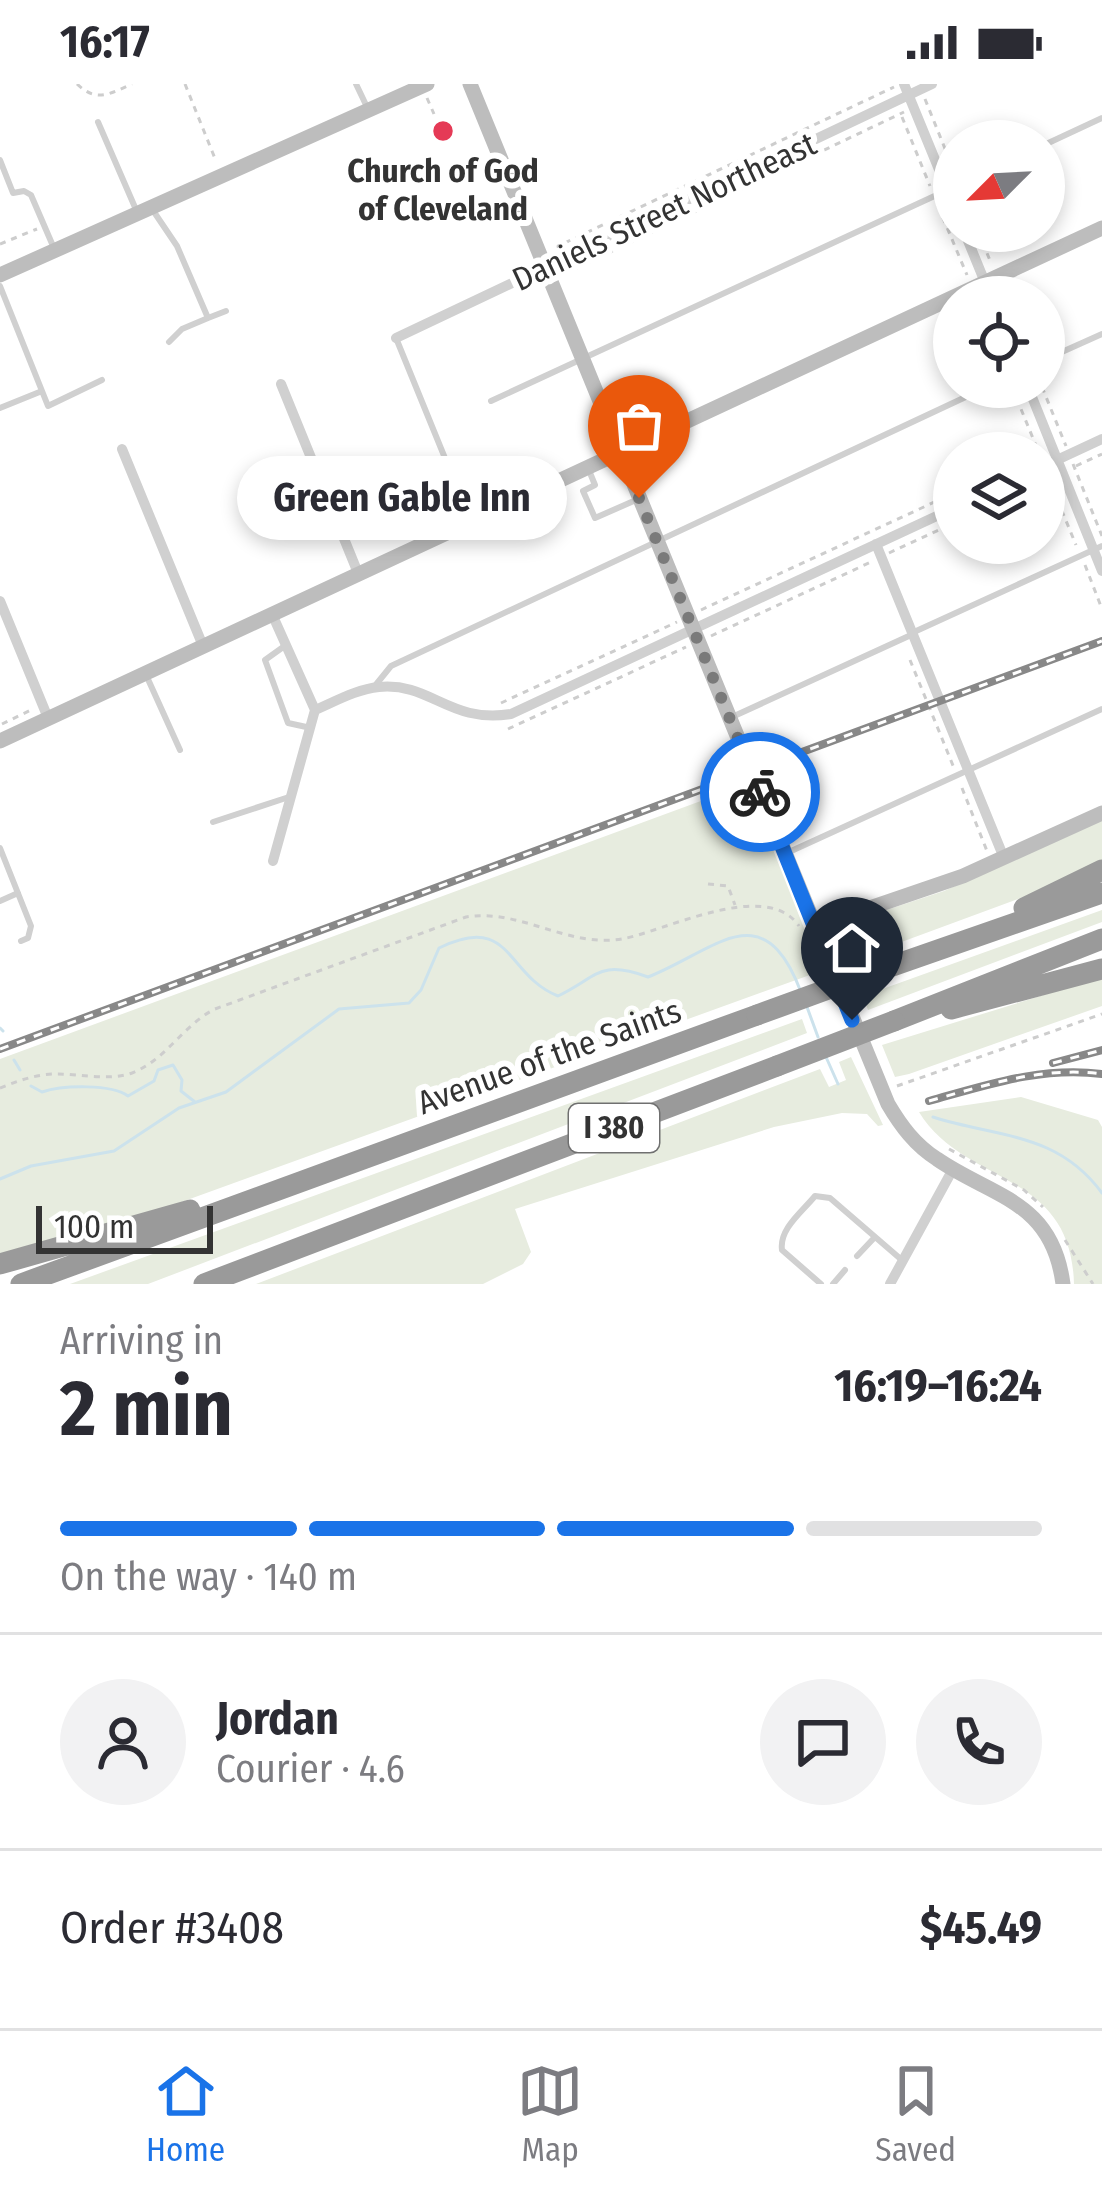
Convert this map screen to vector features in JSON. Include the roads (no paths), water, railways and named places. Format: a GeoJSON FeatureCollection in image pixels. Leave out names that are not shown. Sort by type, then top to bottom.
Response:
{"type":"FeatureCollection","features":[{"type":"Feature","properties":{"kind":"highway"},"geometry":{"type":"LineString","coordinates":[[938,950],[1102,870]]}},
{"type":"Feature","properties":{"kind":"highway","name":"Avenue of the Saints"},"geometry":{"type":"LineString","coordinates":[[21,1284],[1102,893]]}},
{"type":"Feature","properties":{"kind":"highway","name":"I 380"},"geometry":{"type":"LineString","coordinates":[[204,1284],[1102,939]]}},
{"type":"Feature","properties":{"kind":"highway"},"geometry":{"type":"LineString","coordinates":[[896,1020],[1102,969]]}},
{"type":"Feature","properties":{"kind":"highway"},"geometry":{"type":"LineString","coordinates":[[0,1264],[323,1172]]}},
{"type":"Feature","properties":{"kind":"street"},"geometry":{"type":"LineString","coordinates":[[470,84],[657,541],[702,633],[730,718],[785,854],[809,932],[911,1139],[953,1169],[1016,1201],[1050,1244],[1063,1284]]}},
{"type":"Feature","properties":{"kind":"street","name":"Daniels Street Northeast"},"geometry":{"type":"LineString","coordinates":[[396,338],[897,89],[932,84]]}},
{"type":"Feature","properties":{"kind":"street"},"geometry":{"type":"LineString","coordinates":[[897,89],[933,156]]}},
{"type":"Feature","properties":{"kind":"street"},"geometry":{"type":"LineString","coordinates":[[0,275],[369,111],[427,90]]}},
{"type":"Feature","properties":{"kind":"street"},"geometry":{"type":"LineString","coordinates":[[1006,276],[1102,228]]}},
{"type":"Feature","properties":{"kind":"street"},"geometry":{"type":"LineString","coordinates":[[0,741],[41,713],[145,673],[933,310]]}},
{"type":"Feature","properties":{"kind":"street"},"geometry":{"type":"LineString","coordinates":[[281,384],[358,573]]}},
{"type":"Feature","properties":{"kind":"street"},"geometry":{"type":"LineString","coordinates":[[1065,457],[1102,439]]}},
{"type":"Feature","properties":{"kind":"street"},"geometry":{"type":"LineString","coordinates":[[122,449],[203,646]]}},
{"type":"Feature","properties":{"kind":"street"},"geometry":{"type":"LineString","coordinates":[[1065,475],[1098,548],[1102,571]]}},
{"type":"Feature","properties":{"kind":"street"},"geometry":{"type":"LineString","coordinates":[[315,710],[374,687],[414,690],[462,714],[485,718],[511,714],[702,633],[933,518]]}},
{"type":"Feature","properties":{"kind":"street"},"geometry":{"type":"LineString","coordinates":[[876,544],[996,854]]}},
{"type":"Feature","properties":{"kind":"street"},"geometry":{"type":"LineString","coordinates":[[0,601],[41,713]]}},
{"type":"Feature","properties":{"kind":"street"},"geometry":{"type":"LineString","coordinates":[[272,614],[315,710],[273,861]]}},
{"type":"Feature","properties":{"kind":"street"},"geometry":{"type":"LineString","coordinates":[[809,932],[920,892],[996,854],[1102,813]]}},
{"type":"Feature","properties":{"kind":"street"},"geometry":{"type":"LineString","coordinates":[[890,1284],[953,1169]]}},
{"type":"Feature","properties":{"kind":"lane"},"geometry":{"type":"LineString","coordinates":[[356,84],[369,111]]}},
{"type":"Feature","properties":{"kind":"lane"},"geometry":{"type":"LineString","coordinates":[[1065,136],[1102,118]]}},
{"type":"Feature","properties":{"kind":"lane"},"geometry":{"type":"LineString","coordinates":[[98,122],[145,212],[177,246],[208,319]]}},
{"type":"Feature","properties":{"kind":"lane"},"geometry":{"type":"LineString","coordinates":[[0,160],[13,194],[24,191],[31,195],[56,253]]}},
{"type":"Feature","properties":{"kind":"lane"},"geometry":{"type":"LineString","coordinates":[[491,400],[933,197]]}},
{"type":"Feature","properties":{"kind":"lane"},"geometry":{"type":"LineString","coordinates":[[0,286],[48,406],[102,380]]}},
{"type":"Feature","properties":{"kind":"lane"},"geometry":{"type":"LineString","coordinates":[[170,341],[182,329],[226,311]]}},
{"type":"Feature","properties":{"kind":"lane"},"geometry":{"type":"LineString","coordinates":[[1065,351],[1102,334]]}},
{"type":"Feature","properties":{"kind":"lane"},"geometry":{"type":"LineString","coordinates":[[396,338],[470,521]]}},
{"type":"Feature","properties":{"kind":"lane"},"geometry":{"type":"LineString","coordinates":[[0,408],[42,391]]}},
{"type":"Feature","properties":{"kind":"lane"},"geometry":{"type":"LineString","coordinates":[[374,687],[391,666],[942,408]]}},
{"type":"Feature","properties":{"kind":"lane"},"geometry":{"type":"LineString","coordinates":[[587,467],[595,485],[583,490],[595,518],[639,498]]}},
{"type":"Feature","properties":{"kind":"lane"},"geometry":{"type":"LineString","coordinates":[[730,718],[1098,548]]}},
{"type":"Feature","properties":{"kind":"lane"},"geometry":{"type":"LineString","coordinates":[[286,645],[265,659],[288,723],[311,728]]}},
{"type":"Feature","properties":{"kind":"lane"},"geometry":{"type":"LineString","coordinates":[[145,673],[180,750]]}},
{"type":"Feature","properties":{"kind":"lane"},"geometry":{"type":"LineString","coordinates":[[785,854],[1102,709]]}},
{"type":"Feature","properties":{"kind":"lane"},"geometry":{"type":"LineString","coordinates":[[213,822],[293,796]]}},
{"type":"Feature","properties":{"kind":"lane"},"geometry":{"type":"LineString","coordinates":[[0,849],[31,926],[28,938],[21,941]]}},
{"type":"Feature","properties":{"kind":"lane"},"geometry":{"type":"LineString","coordinates":[[0,902],[18,893]]}},
{"type":"Feature","properties":{"kind":"lane"},"geometry":{"type":"LineString","coordinates":[[821,1284],[782,1250],[784,1233],[815,1196],[823,1196],[903,1261]]}},
{"type":"Feature","properties":{"kind":"lane"},"geometry":{"type":"LineString","coordinates":[[856,1256],[874,1238]]}},
{"type":"Feature","properties":{"kind":"lane"},"geometry":{"type":"LineString","coordinates":[[832,1284],[845,1270]]}},
{"type":"Feature","properties":{"kind":"waterway"},"geometry":{"type":"LineString","coordinates":[[0,1179],[31,1166],[114,1151],[179,1108],[226,1092],[339,1009],[409,1003],[421,990],[439,948],[463,939],[481,937],[495,942],[527,975],[558,996],[608,970],[648,977],[716,944],[754,936],[771,944],[801,992]]}},
{"type":"Feature","properties":{"kind":"waterway"},"geometry":{"type":"LineString","coordinates":[[807,1007],[818,1037]]}},
{"type":"Feature","properties":{"kind":"waterway"},"geometry":{"type":"LineString","coordinates":[[0,1028],[3,1031]]}},
{"type":"Feature","properties":{"kind":"waterway"},"geometry":{"type":"LineString","coordinates":[[826,1057],[838,1084]]}},
{"type":"Feature","properties":{"kind":"waterway"},"geometry":{"type":"LineString","coordinates":[[14,1060],[20,1070]]}},
{"type":"Feature","properties":{"kind":"waterway"},"geometry":{"type":"LineString","coordinates":[[31,1086],[42,1092],[99,1088],[128,1096],[154,1081],[158,1070],[173,1065],[182,1080],[181,1091],[195,1102]]}},
{"type":"Feature","properties":{"kind":"waterway"},"geometry":{"type":"LineString","coordinates":[[933,1117],[1046,1148],[1085,1173],[1102,1193]]}},
{"type":"Feature","properties":{"kind":"railway"},"geometry":{"type":"LineString","coordinates":[[0,1049],[1102,641]]}},
{"type":"Feature","properties":{"kind":"railway"},"geometry":{"type":"LineString","coordinates":[[1053,1063],[1102,1050]]}},
{"type":"Feature","properties":{"kind":"railway"},"geometry":{"type":"LineString","coordinates":[[929,1101],[1036,1075],[1102,1074]]}},
{"type":"Feature","properties":{"kind":"place","name":"Church of God of Cleveland"},"geometry":{"type":"Point","coordinates":[443,131]}},
{"type":"Feature","properties":{"kind":"place","name":"Green Gable Inn"},"geometry":{"type":"Point","coordinates":[639,498]}}]}
